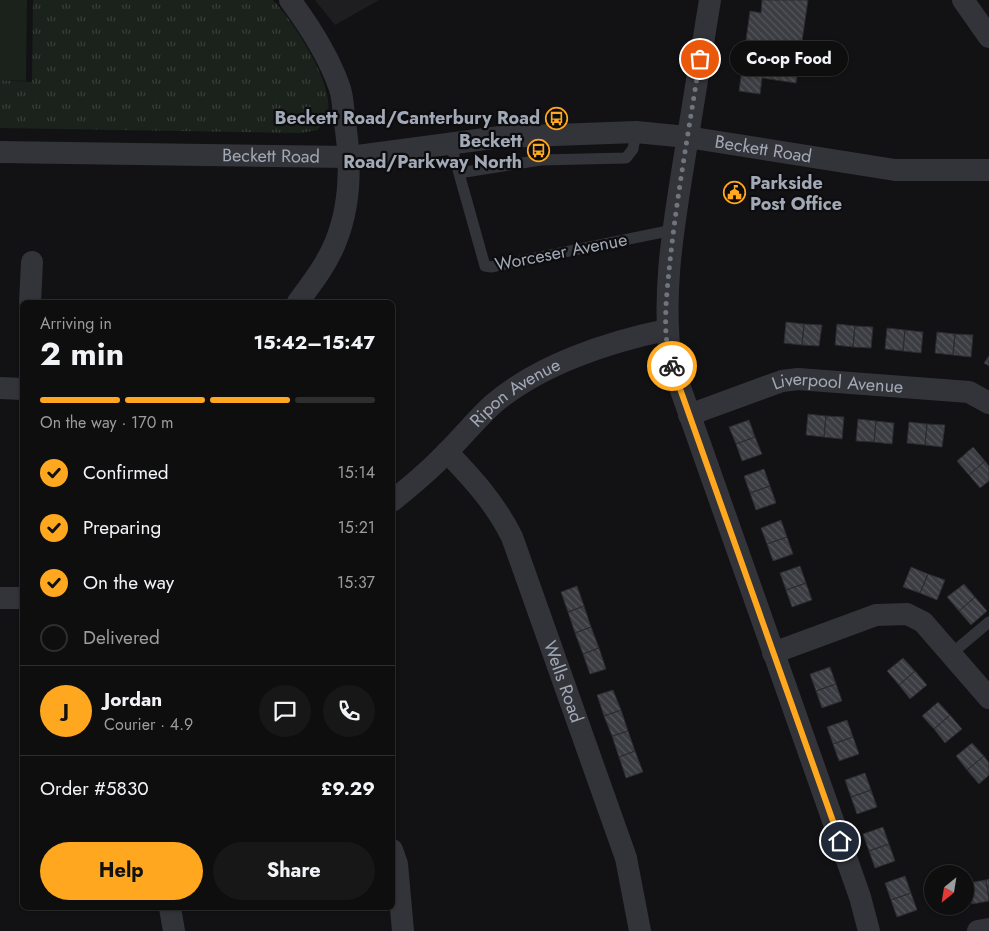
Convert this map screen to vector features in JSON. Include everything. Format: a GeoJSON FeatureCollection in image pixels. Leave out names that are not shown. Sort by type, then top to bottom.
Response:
{"type":"FeatureCollection","features":[{"type":"Feature","properties":{"kind":"street"},"geometry":{"type":"LineString","coordinates":[[290,0],[321,46],[340,88],[350,157],[346,203],[336,241],[318,276],[300,300]]}},
{"type":"Feature","properties":{"kind":"street"},"geometry":{"type":"LineString","coordinates":[[710,0],[673,230],[666,301],[666,330],[671,362],[860,897],[869,931]]}},
{"type":"Feature","properties":{"kind":"street"},"geometry":{"type":"LineString","coordinates":[[963,0],[989,37]]}},
{"type":"Feature","properties":{"kind":"street","name":"Beckett Road"},"geometry":{"type":"LineString","coordinates":[[0,152],[350,157],[500,137],[636,132],[688,137],[895,170],[989,170]]}},
{"type":"Feature","properties":{"kind":"street"},"geometry":{"type":"LineString","coordinates":[[30,300],[32,262]]}},
{"type":"Feature","properties":{"kind":"street","name":"Ripon Avenue"},"geometry":{"type":"LineString","coordinates":[[395,498],[447,452],[493,404],[528,381],[572,358],[636,336],[666,330]]}},
{"type":"Feature","properties":{"kind":"street","name":"Liverpool Avenue"},"geometry":{"type":"LineString","coordinates":[[689,415],[782,381],[798,378],[968,392],[989,403]]}},
{"type":"Feature","properties":{"kind":"street"},"geometry":{"type":"LineString","coordinates":[[0,388],[20,388]]}},
{"type":"Feature","properties":{"kind":"street","name":"Wells Road"},"geometry":{"type":"LineString","coordinates":[[447,452],[482,488],[498,510],[512,537],[626,858],[640,931]]}},
{"type":"Feature","properties":{"kind":"street"},"geometry":{"type":"LineString","coordinates":[[0,598],[20,598]]}},
{"type":"Feature","properties":{"kind":"street"},"geometry":{"type":"LineString","coordinates":[[773,653],[876,615],[906,614],[923,622],[989,698]]}},
{"type":"Feature","properties":{"kind":"street"},"geometry":{"type":"LineString","coordinates":[[395,858],[403,931]]}},
{"type":"Feature","properties":{"kind":"street"},"geometry":{"type":"LineString","coordinates":[[170,910],[174,931]]}},
{"type":"Feature","properties":{"kind":"street"},"geometry":{"type":"LineString","coordinates":[[978,931],[989,929]]}},
{"type":"Feature","properties":{"kind":"lane"},"geometry":{"type":"LineString","coordinates":[[459,173],[541,160],[626,158],[633,150],[636,132]]}},
{"type":"Feature","properties":{"kind":"lane","name":"Worceser Avenue"},"geometry":{"type":"LineString","coordinates":[[451,145],[485,266],[491,267],[673,230]]}},
{"type":"Feature","properties":{"kind":"lane"},"geometry":{"type":"LineString","coordinates":[[951,654],[989,622]]}},
{"type":"Feature","properties":{"kind":"shaded area"},"geometry":{"type":"Polygon","coordinates":[[[315,0],[379,0],[335,25],[315,0]]]}},
{"type":"Feature","properties":{"kind":"green space"},"geometry":{"type":"Polygon","coordinates":[[[0,0],[27,0],[26,81],[0,80],[0,0]]]}},
{"type":"Feature","properties":{"kind":"green space"},"geometry":{"type":"Polygon","coordinates":[[[33,0],[273,0],[301,37],[319,70],[328,100],[328,113],[318,130],[300,133],[0,128],[0,80],[32,82],[33,0]]]}},
{"type":"Feature","properties":{"kind":"building"},"geometry":{"type":"Polygon","coordinates":[[[762,0],[808,0],[796,83],[762,78],[760,94],[739,91],[750,11],[761,13],[762,0]]]}},
{"type":"Feature","properties":{"kind":"building"},"geometry":{"type":"Polygon","coordinates":[[[786,322],[804,324],[802,345],[784,343],[786,322]]]}},
{"type":"Feature","properties":{"kind":"building"},"geometry":{"type":"Polygon","coordinates":[[[804,324],[822,325],[819,346],[802,345],[804,324]]]}},
{"type":"Feature","properties":{"kind":"building"},"geometry":{"type":"Polygon","coordinates":[[[837,324],[855,326],[853,347],[835,345],[837,324]]]}},
{"type":"Feature","properties":{"kind":"building"},"geometry":{"type":"Polygon","coordinates":[[[855,326],[873,327],[871,348],[853,347],[855,326]]]}},
{"type":"Feature","properties":{"kind":"building"},"geometry":{"type":"Polygon","coordinates":[[[887,328],[905,330],[903,351],[885,349],[887,328]]]}},
{"type":"Feature","properties":{"kind":"building"},"geometry":{"type":"Polygon","coordinates":[[[905,330],[923,332],[921,353],[903,351],[905,330]]]}},
{"type":"Feature","properties":{"kind":"building"},"geometry":{"type":"Polygon","coordinates":[[[937,332],[955,334],[953,355],[935,353],[937,332]]]}},
{"type":"Feature","properties":{"kind":"building"},"geometry":{"type":"Polygon","coordinates":[[[955,334],[973,335],[971,357],[953,355],[955,334]]]}},
{"type":"Feature","properties":{"kind":"building"},"geometry":{"type":"Polygon","coordinates":[[[989,356],[989,366],[984,363],[989,356]]]}},
{"type":"Feature","properties":{"kind":"building"},"geometry":{"type":"Polygon","coordinates":[[[808,414],[826,416],[824,437],[806,435],[808,414]]]}},
{"type":"Feature","properties":{"kind":"building"},"geometry":{"type":"Polygon","coordinates":[[[826,416],[844,417],[842,439],[824,437],[826,416]]]}},
{"type":"Feature","properties":{"kind":"building"},"geometry":{"type":"Polygon","coordinates":[[[858,419],[876,421],[874,442],[856,441],[858,419]]]}},
{"type":"Feature","properties":{"kind":"building"},"geometry":{"type":"Polygon","coordinates":[[[749,420],[755,437],[736,444],[729,427],[749,420]]]}},
{"type":"Feature","properties":{"kind":"building"},"geometry":{"type":"Polygon","coordinates":[[[876,421],[894,423],[892,444],[874,442],[876,421]]]}},
{"type":"Feature","properties":{"kind":"building"},"geometry":{"type":"Polygon","coordinates":[[[909,422],[927,424],[925,445],[907,443],[909,422]]]}},
{"type":"Feature","properties":{"kind":"building"},"geometry":{"type":"Polygon","coordinates":[[[927,424],[945,425],[942,447],[925,445],[927,424]]]}},
{"type":"Feature","properties":{"kind":"building"},"geometry":{"type":"Polygon","coordinates":[[[755,437],[762,454],[742,461],[736,444],[755,437]]]}},
{"type":"Feature","properties":{"kind":"building"},"geometry":{"type":"Polygon","coordinates":[[[973,447],[985,461],[969,475],[957,461],[973,447]]]}},
{"type":"Feature","properties":{"kind":"building"},"geometry":{"type":"Polygon","coordinates":[[[985,461],[989,466],[989,481],[980,488],[969,475],[985,461]]]}},
{"type":"Feature","properties":{"kind":"building"},"geometry":{"type":"Polygon","coordinates":[[[764,469],[770,486],[750,493],[744,476],[764,469]]]}},
{"type":"Feature","properties":{"kind":"building"},"geometry":{"type":"Polygon","coordinates":[[[770,486],[776,503],[756,510],[750,493],[770,486]]]}},
{"type":"Feature","properties":{"kind":"building"},"geometry":{"type":"Polygon","coordinates":[[[781,520],[787,537],[767,544],[761,528],[781,520]]]}},
{"type":"Feature","properties":{"kind":"building"},"geometry":{"type":"Polygon","coordinates":[[[787,537],[793,554],[773,561],[767,544],[787,537]]]}},
{"type":"Feature","properties":{"kind":"building"},"geometry":{"type":"Polygon","coordinates":[[[800,566],[806,583],[786,590],[780,573],[800,566]]]}},
{"type":"Feature","properties":{"kind":"building"},"geometry":{"type":"Polygon","coordinates":[[[911,567],[928,574],[920,593],[903,587],[911,567]]]}},
{"type":"Feature","properties":{"kind":"building"},"geometry":{"type":"Polygon","coordinates":[[[928,574],[945,580],[937,600],[920,593],[928,574]]]}},
{"type":"Feature","properties":{"kind":"building"},"geometry":{"type":"Polygon","coordinates":[[[806,583],[812,600],[792,607],[786,590],[806,583]]]}},
{"type":"Feature","properties":{"kind":"building"},"geometry":{"type":"Polygon","coordinates":[[[964,584],[975,597],[959,611],[947,597],[964,584]]]}},
{"type":"Feature","properties":{"kind":"building"},"geometry":{"type":"Polygon","coordinates":[[[577,586],[584,606],[568,612],[561,592],[577,586]]]}},
{"type":"Feature","properties":{"kind":"building"},"geometry":{"type":"Polygon","coordinates":[[[975,597],[987,611],[971,625],[959,611],[975,597]]]}},
{"type":"Feature","properties":{"kind":"building"},"geometry":{"type":"Polygon","coordinates":[[[584,606],[591,627],[575,633],[568,612],[584,606]]]}},
{"type":"Feature","properties":{"kind":"building"},"geometry":{"type":"Polygon","coordinates":[[[591,627],[599,648],[583,654],[575,633],[591,627]]]}},
{"type":"Feature","properties":{"kind":"building"},"geometry":{"type":"Polygon","coordinates":[[[599,648],[606,669],[590,674],[583,654],[599,648]]]}},
{"type":"Feature","properties":{"kind":"building"},"geometry":{"type":"Polygon","coordinates":[[[903,658],[915,671],[899,685],[887,671],[903,658]]]}},
{"type":"Feature","properties":{"kind":"building"},"geometry":{"type":"Polygon","coordinates":[[[830,667],[836,684],[816,691],[810,674],[830,667]]]}},
{"type":"Feature","properties":{"kind":"building"},"geometry":{"type":"Polygon","coordinates":[[[915,671],[927,685],[910,699],[899,685],[915,671]]]}},
{"type":"Feature","properties":{"kind":"building"},"geometry":{"type":"Polygon","coordinates":[[[836,684],[842,701],[822,708],[816,691],[836,684]]]}},
{"type":"Feature","properties":{"kind":"building"},"geometry":{"type":"Polygon","coordinates":[[[613,690],[621,710],[604,716],[597,695],[613,690]]]}},
{"type":"Feature","properties":{"kind":"building"},"geometry":{"type":"Polygon","coordinates":[[[938,702],[950,715],[934,729],[922,716],[938,702]]]}},
{"type":"Feature","properties":{"kind":"building"},"geometry":{"type":"Polygon","coordinates":[[[621,710],[628,731],[612,736],[604,716],[621,710]]]}},
{"type":"Feature","properties":{"kind":"building"},"geometry":{"type":"Polygon","coordinates":[[[950,715],[962,729],[945,743],[934,729],[950,715]]]}},
{"type":"Feature","properties":{"kind":"building"},"geometry":{"type":"Polygon","coordinates":[[[847,720],[853,737],[833,744],[827,727],[847,720]]]}},
{"type":"Feature","properties":{"kind":"building"},"geometry":{"type":"Polygon","coordinates":[[[628,731],[635,751],[619,757],[612,736],[628,731]]]}},
{"type":"Feature","properties":{"kind":"building"},"geometry":{"type":"Polygon","coordinates":[[[853,737],[859,754],[839,761],[833,744],[853,737]]]}},
{"type":"Feature","properties":{"kind":"building"},"geometry":{"type":"Polygon","coordinates":[[[972,743],[984,756],[967,770],[956,756],[972,743]]]}},
{"type":"Feature","properties":{"kind":"building"},"geometry":{"type":"Polygon","coordinates":[[[635,751],[643,772],[626,778],[619,757],[635,751]]]}},
{"type":"Feature","properties":{"kind":"building"},"geometry":{"type":"Polygon","coordinates":[[[984,756],[989,763],[989,775],[979,784],[967,770],[984,756]]]}},
{"type":"Feature","properties":{"kind":"building"},"geometry":{"type":"Polygon","coordinates":[[[865,773],[871,790],[851,797],[845,780],[865,773]]]}},
{"type":"Feature","properties":{"kind":"building"},"geometry":{"type":"Polygon","coordinates":[[[871,790],[877,807],[857,814],[851,797],[871,790]]]}},
{"type":"Feature","properties":{"kind":"building"},"geometry":{"type":"Polygon","coordinates":[[[883,827],[889,844],[869,851],[863,834],[883,827]]]}},
{"type":"Feature","properties":{"kind":"building"},"geometry":{"type":"Polygon","coordinates":[[[889,844],[895,861],[875,868],[869,851],[889,844]]]}},
{"type":"Feature","properties":{"kind":"building"},"geometry":{"type":"Polygon","coordinates":[[[905,876],[911,893],[891,900],[885,883],[905,876]]]}},
{"type":"Feature","properties":{"kind":"building"},"geometry":{"type":"Polygon","coordinates":[[[989,879],[989,899],[986,880],[989,879]]]}},
{"type":"Feature","properties":{"kind":"building"},"geometry":{"type":"Polygon","coordinates":[[[986,880],[989,901],[974,904],[974,882],[986,880]]]}},
{"type":"Feature","properties":{"kind":"building"},"geometry":{"type":"Polygon","coordinates":[[[911,893],[917,910],[897,917],[891,900],[911,893]]]}},
{"type":"Feature","properties":{"kind":"way so far"},"geometry":{"type":"LineString","coordinates":[[672,366],[666,330],[666,301],[673,230],[700,59]]}},
{"type":"Feature","properties":{"kind":"place","name":"Co-op Food"},"geometry":{"type":"Point","coordinates":[700,59]}},
{"type":"Feature","properties":{"kind":"place","name":"Beckett Road/Canterbury Road"},"geometry":{"type":"Point","coordinates":[556,118]}},
{"type":"Feature","properties":{"kind":"place","name":"Beckett Road/Parkway North"},"geometry":{"type":"Point","coordinates":[538,151]}},
{"type":"Feature","properties":{"kind":"place","name":"Parkside Post Office"},"geometry":{"type":"Point","coordinates":[734,193]}},
{"type":"Feature","properties":{"kind":"route"},"geometry":{"type":"LineString","coordinates":[[672,366],[840,841]]}}]}
